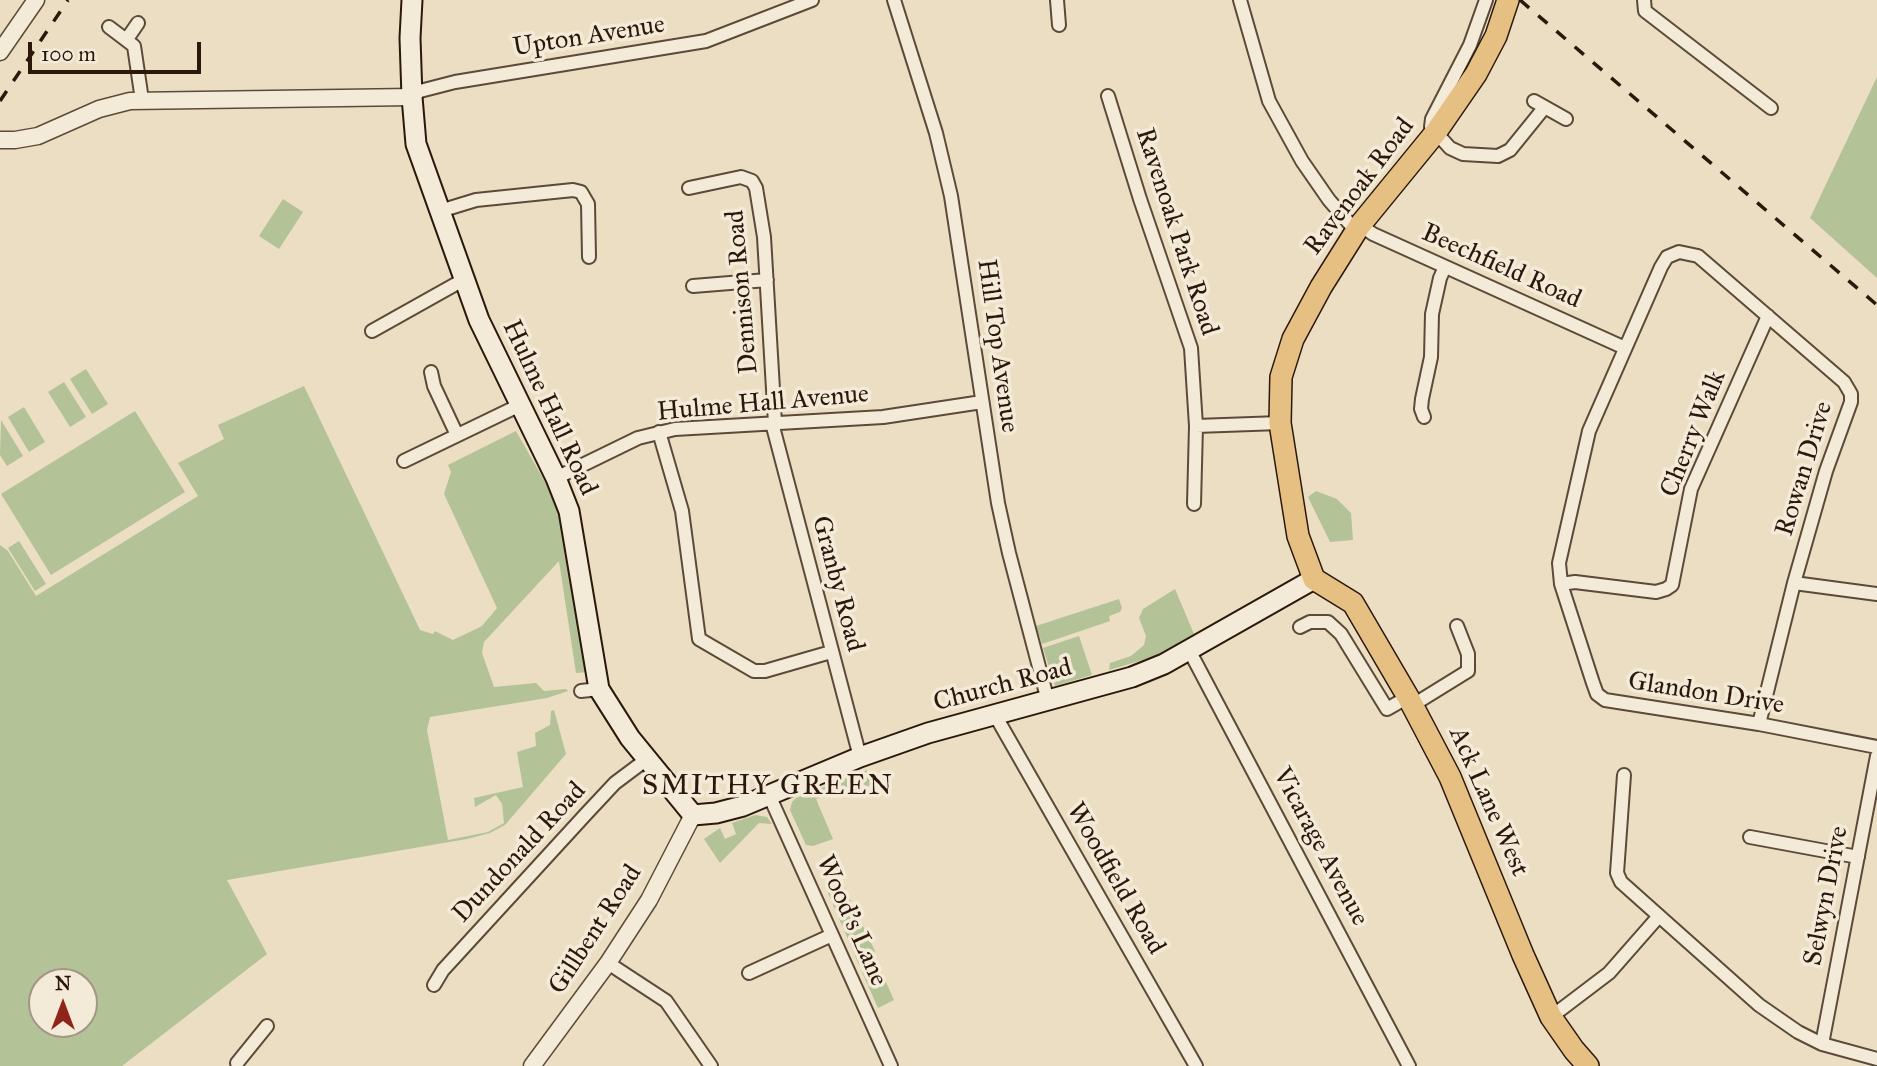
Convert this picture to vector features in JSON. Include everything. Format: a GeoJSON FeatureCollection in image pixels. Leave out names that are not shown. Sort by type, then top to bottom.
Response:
{"type":"FeatureCollection","features":[{"type":"Feature","properties":{"kind":"main road","name":"Hulme Hall Road"},"geometry":{"type":"LineString","coordinates":[[412,0],[410,38],[416,144],[479,320],[556,478],[569,511],[576,541],[590,690],[605,702],[693,815]]}},
{"type":"Feature","properties":{"kind":"main road","name":"Ravenoak Road"},"geometry":{"type":"LineString","coordinates":[[1314,579],[1298,536],[1280,423],[1281,377],[1293,339],[1321,287],[1358,228],[1436,132],[1476,74],[1496,36],[1507,5]]}},
{"type":"Feature","properties":{"kind":"main road","name":"Church Road"},"geometry":{"type":"LineString","coordinates":[[693,815],[716,813],[769,795],[860,757],[928,733],[1132,677],[1164,664],[1314,579]]}},
{"type":"Feature","properties":{"kind":"main road","name":"Ack Lane West"},"geometry":{"type":"LineString","coordinates":[[1314,579],[1353,603],[1411,701],[1450,777],[1550,1017],[1588,1066]]}},
{"type":"Feature","properties":{"kind":"street"},"geometry":{"type":"LineString","coordinates":[[0,52],[36,0]]}},
{"type":"Feature","properties":{"kind":"street","name":"Upton Avenue"},"geometry":{"type":"LineString","coordinates":[[412,97],[420,90],[455,82],[706,41],[812,0]]}},
{"type":"Feature","properties":{"kind":"street","name":"Hill Top Avenue"},"geometry":{"type":"LineString","coordinates":[[894,0],[936,133],[951,196],[988,450],[1009,553],[1048,701]]}},
{"type":"Feature","properties":{"kind":"street"},"geometry":{"type":"LineString","coordinates":[[1057,0],[1059,25]]}},
{"type":"Feature","properties":{"kind":"street","name":"Beechfield Road"},"geometry":{"type":"LineString","coordinates":[[1240,0],[1269,101],[1302,161],[1329,200],[1358,228],[1625,348]]}},
{"type":"Feature","properties":{"kind":"street"},"geometry":{"type":"LineString","coordinates":[[1486,0],[1470,46],[1432,119],[1431,127],[1450,148],[1463,154],[1498,156],[1510,150],[1539,104],[1566,119]]}},
{"type":"Feature","properties":{"kind":"street"},"geometry":{"type":"LineString","coordinates":[[1644,0],[1645,11],[1770,108]]}},
{"type":"Feature","properties":{"kind":"street"},"geometry":{"type":"LineString","coordinates":[[127,39],[138,23]]}},
{"type":"Feature","properties":{"kind":"street"},"geometry":{"type":"LineString","coordinates":[[109,27],[134,46],[142,100]]}},
{"type":"Feature","properties":{"kind":"street","name":"Ravenoak Park Road"},"geometry":{"type":"LineString","coordinates":[[1108,96],[1191,348],[1196,426],[1194,504]]}},
{"type":"Feature","properties":{"kind":"street"},"geometry":{"type":"LineString","coordinates":[[2,140],[38,136],[107,106],[142,100],[412,97]]}},
{"type":"Feature","properties":{"kind":"street","name":"Dennison Road"},"geometry":{"type":"LineString","coordinates":[[690,188],[741,177],[752,181],[756,188],[767,280],[774,423]]}},
{"type":"Feature","properties":{"kind":"street"},"geometry":{"type":"LineString","coordinates":[[440,211],[476,200],[573,190],[581,192],[588,204],[589,257]]}},
{"type":"Feature","properties":{"kind":"street","name":"Rowan Drive"},"geometry":{"type":"LineString","coordinates":[[1625,348],[1667,257],[1678,252],[1698,256],[1844,382],[1851,394],[1851,402],[1826,471],[1794,583],[1759,724]]}},
{"type":"Feature","properties":{"kind":"street"},"geometry":{"type":"LineString","coordinates":[[1424,417],[1417,398],[1431,356],[1432,314],[1445,267]]}},
{"type":"Feature","properties":{"kind":"street"},"geometry":{"type":"LineString","coordinates":[[372,331],[463,279]]}},
{"type":"Feature","properties":{"kind":"street"},"geometry":{"type":"LineString","coordinates":[[693,286],[767,280]]}},
{"type":"Feature","properties":{"kind":"street","name":"Cherry Walk"},"geometry":{"type":"LineString","coordinates":[[1561,584],[1575,582],[1656,592],[1672,585],[1691,489],[1768,316]]}},
{"type":"Feature","properties":{"kind":"street","name":"Glandon Drive"},"geometry":{"type":"LineString","coordinates":[[1625,348],[1589,431],[1559,563],[1561,584],[1597,694],[1605,700],[1759,724],[1877,747]]}},
{"type":"Feature","properties":{"kind":"street"},"geometry":{"type":"LineString","coordinates":[[430,372],[457,435]]}},
{"type":"Feature","properties":{"kind":"street","name":"Hulme Hall Avenue"},"geometry":{"type":"LineString","coordinates":[[556,478],[604,453],[659,432],[696,427],[883,417],[982,402]]}},
{"type":"Feature","properties":{"kind":"street"},"geometry":{"type":"LineString","coordinates":[[404,461],[520,405]]}},
{"type":"Feature","properties":{"kind":"street","name":"Granby Road"},"geometry":{"type":"LineString","coordinates":[[774,423],[860,757]]}},
{"type":"Feature","properties":{"kind":"street"},"geometry":{"type":"LineString","coordinates":[[1196,426],[1280,423]]}},
{"type":"Feature","properties":{"kind":"street"},"geometry":{"type":"LineString","coordinates":[[659,432],[682,511],[699,639],[754,670],[765,671],[831,652]]}},
{"type":"Feature","properties":{"kind":"street"},"geometry":{"type":"LineString","coordinates":[[1794,583],[1877,594]]}},
{"type":"Feature","properties":{"kind":"street"},"geometry":{"type":"LineString","coordinates":[[1300,627],[1310,622],[1328,622],[1341,634],[1383,711],[1411,701],[1468,671],[1468,654],[1457,626]]}},
{"type":"Feature","properties":{"kind":"street","name":"Vicarage Avenue"},"geometry":{"type":"LineString","coordinates":[[1189,650],[1409,1066]]}},
{"type":"Feature","properties":{"kind":"street","name":"Woodfield Road"},"geometry":{"type":"LineString","coordinates":[[995,715],[1196,1066]]}},
{"type":"Feature","properties":{"kind":"street","name":"Selwyn Drive"},"geometry":{"type":"LineString","coordinates":[[1822,1044],[1877,756]]}},
{"type":"Feature","properties":{"kind":"street","name":"Dundonald Road"},"geometry":{"type":"LineString","coordinates":[[433,985],[443,970],[615,783],[647,759]]}},
{"type":"Feature","properties":{"kind":"street"},"geometry":{"type":"LineString","coordinates":[[1624,775],[1617,873],[1621,881],[1759,1005],[1798,1032],[1822,1044],[1877,1059]]}},
{"type":"Feature","properties":{"kind":"street","name":"Wood's Lane"},"geometry":{"type":"LineString","coordinates":[[769,795],[891,1066]]}},
{"type":"Feature","properties":{"kind":"street","name":"Gillbent Road"},"geometry":{"type":"LineString","coordinates":[[532,1066],[608,963],[649,900],[693,815]]}},
{"type":"Feature","properties":{"kind":"street"},"geometry":{"type":"LineString","coordinates":[[1750,837],[1858,857]]}},
{"type":"Feature","properties":{"kind":"street"},"geometry":{"type":"LineString","coordinates":[[1550,1017],[1609,973],[1659,916]]}},
{"type":"Feature","properties":{"kind":"street"},"geometry":{"type":"LineString","coordinates":[[749,973],[832,934]]}},
{"type":"Feature","properties":{"kind":"street"},"geometry":{"type":"LineString","coordinates":[[608,963],[666,1001],[711,1066]]}},
{"type":"Feature","properties":{"kind":"street"},"geometry":{"type":"LineString","coordinates":[[236,1065],[267,1026]]}},
{"type":"Feature","properties":{"kind":"green space"},"geometry":{"type":"Polygon","coordinates":[[[1877,77],[1877,278],[1810,218],[1877,77]]]}},
{"type":"Feature","properties":{"kind":"green space"},"geometry":{"type":"Polygon","coordinates":[[[283,199],[303,212],[279,249],[259,236],[283,199]]]}},
{"type":"Feature","properties":{"kind":"green space"},"geometry":{"type":"Polygon","coordinates":[[[86,369],[108,404],[92,414],[70,379],[86,369]]]}},
{"type":"Feature","properties":{"kind":"green space"},"geometry":{"type":"Polygon","coordinates":[[[64,382],[86,417],[70,427],[48,392],[64,382]]]}},
{"type":"Feature","properties":{"kind":"green space"},"geometry":{"type":"Polygon","coordinates":[[[304,386],[420,630],[433,634],[435,631],[453,640],[482,626],[497,608],[444,494],[451,472],[448,465],[516,431],[561,510],[588,672],[576,673],[559,561],[484,642],[482,653],[494,687],[536,683],[544,691],[568,691],[547,698],[430,717],[427,730],[448,840],[488,832],[504,823],[502,804],[496,795],[475,807],[474,798],[523,787],[517,752],[536,746],[535,733],[550,725],[551,711],[554,710],[566,754],[505,825],[490,833],[227,880],[267,954],[122,1066],[0,1066],[0,545],[8,551],[36,596],[198,496],[178,463],[224,439],[218,425],[304,386]]]}},
{"type":"Feature","properties":{"kind":"green space"},"geometry":{"type":"Polygon","coordinates":[[[24,407],[45,442],[29,452],[8,417],[24,407]]]}},
{"type":"Feature","properties":{"kind":"green space"},"geometry":{"type":"Polygon","coordinates":[[[135,411],[185,492],[51,575],[1,494],[135,411]]]}},
{"type":"Feature","properties":{"kind":"green space"},"geometry":{"type":"Polygon","coordinates":[[[1,420],[23,456],[7,466],[0,455],[1,420]]]}},
{"type":"Feature","properties":{"kind":"green space"},"geometry":{"type":"Polygon","coordinates":[[[1316,491],[1337,499],[1351,513],[1353,540],[1330,542],[1308,497],[1316,491]]]}},
{"type":"Feature","properties":{"kind":"green space"},"geometry":{"type":"Polygon","coordinates":[[[19,541],[46,584],[35,591],[8,548],[19,541]]]}},
{"type":"Feature","properties":{"kind":"green space"},"geometry":{"type":"Polygon","coordinates":[[[1175,589],[1194,634],[1156,656],[1109,670],[1110,663],[1131,656],[1144,645],[1146,636],[1139,618],[1143,609],[1175,589]]]}},
{"type":"Feature","properties":{"kind":"green space"},"geometry":{"type":"Polygon","coordinates":[[[1119,599],[1122,608],[1120,612],[1109,616],[1110,621],[1042,644],[1036,626],[1119,599]]]}},
{"type":"Feature","properties":{"kind":"green space"},"geometry":{"type":"Polygon","coordinates":[[[1079,636],[1092,675],[1055,686],[1043,648],[1079,636]]]}},
{"type":"Feature","properties":{"kind":"green space"},"geometry":{"type":"Polygon","coordinates":[[[867,770],[873,784],[866,787],[862,781],[816,799],[833,839],[813,846],[806,845],[790,810],[792,802],[796,798],[867,770]]]}},
{"type":"Feature","properties":{"kind":"green space"},"geometry":{"type":"Polygon","coordinates":[[[755,815],[767,817],[772,824],[759,823],[720,863],[704,839],[720,828],[725,839],[736,834],[732,823],[755,815]]]}},
{"type":"Feature","properties":{"kind":"green space"},"geometry":{"type":"Polygon","coordinates":[[[836,879],[844,887],[875,951],[873,959],[859,965],[828,893],[833,880],[836,879]]]}},
{"type":"Feature","properties":{"kind":"green space"},"geometry":{"type":"Polygon","coordinates":[[[878,964],[894,1000],[878,1008],[862,972],[878,964]]]}},
{"type":"Feature","properties":{"kind":"railway"},"geometry":{"type":"LineString","coordinates":[[0,101],[68,0]]}},
{"type":"Feature","properties":{"kind":"railway"},"geometry":{"type":"LineString","coordinates":[[1520,0],[1877,305]]}},
{"type":"Feature","properties":{"kind":"district","name":"SMITHY GREEN"},"geometry":{"type":"Point","coordinates":[768,787]}}]}
